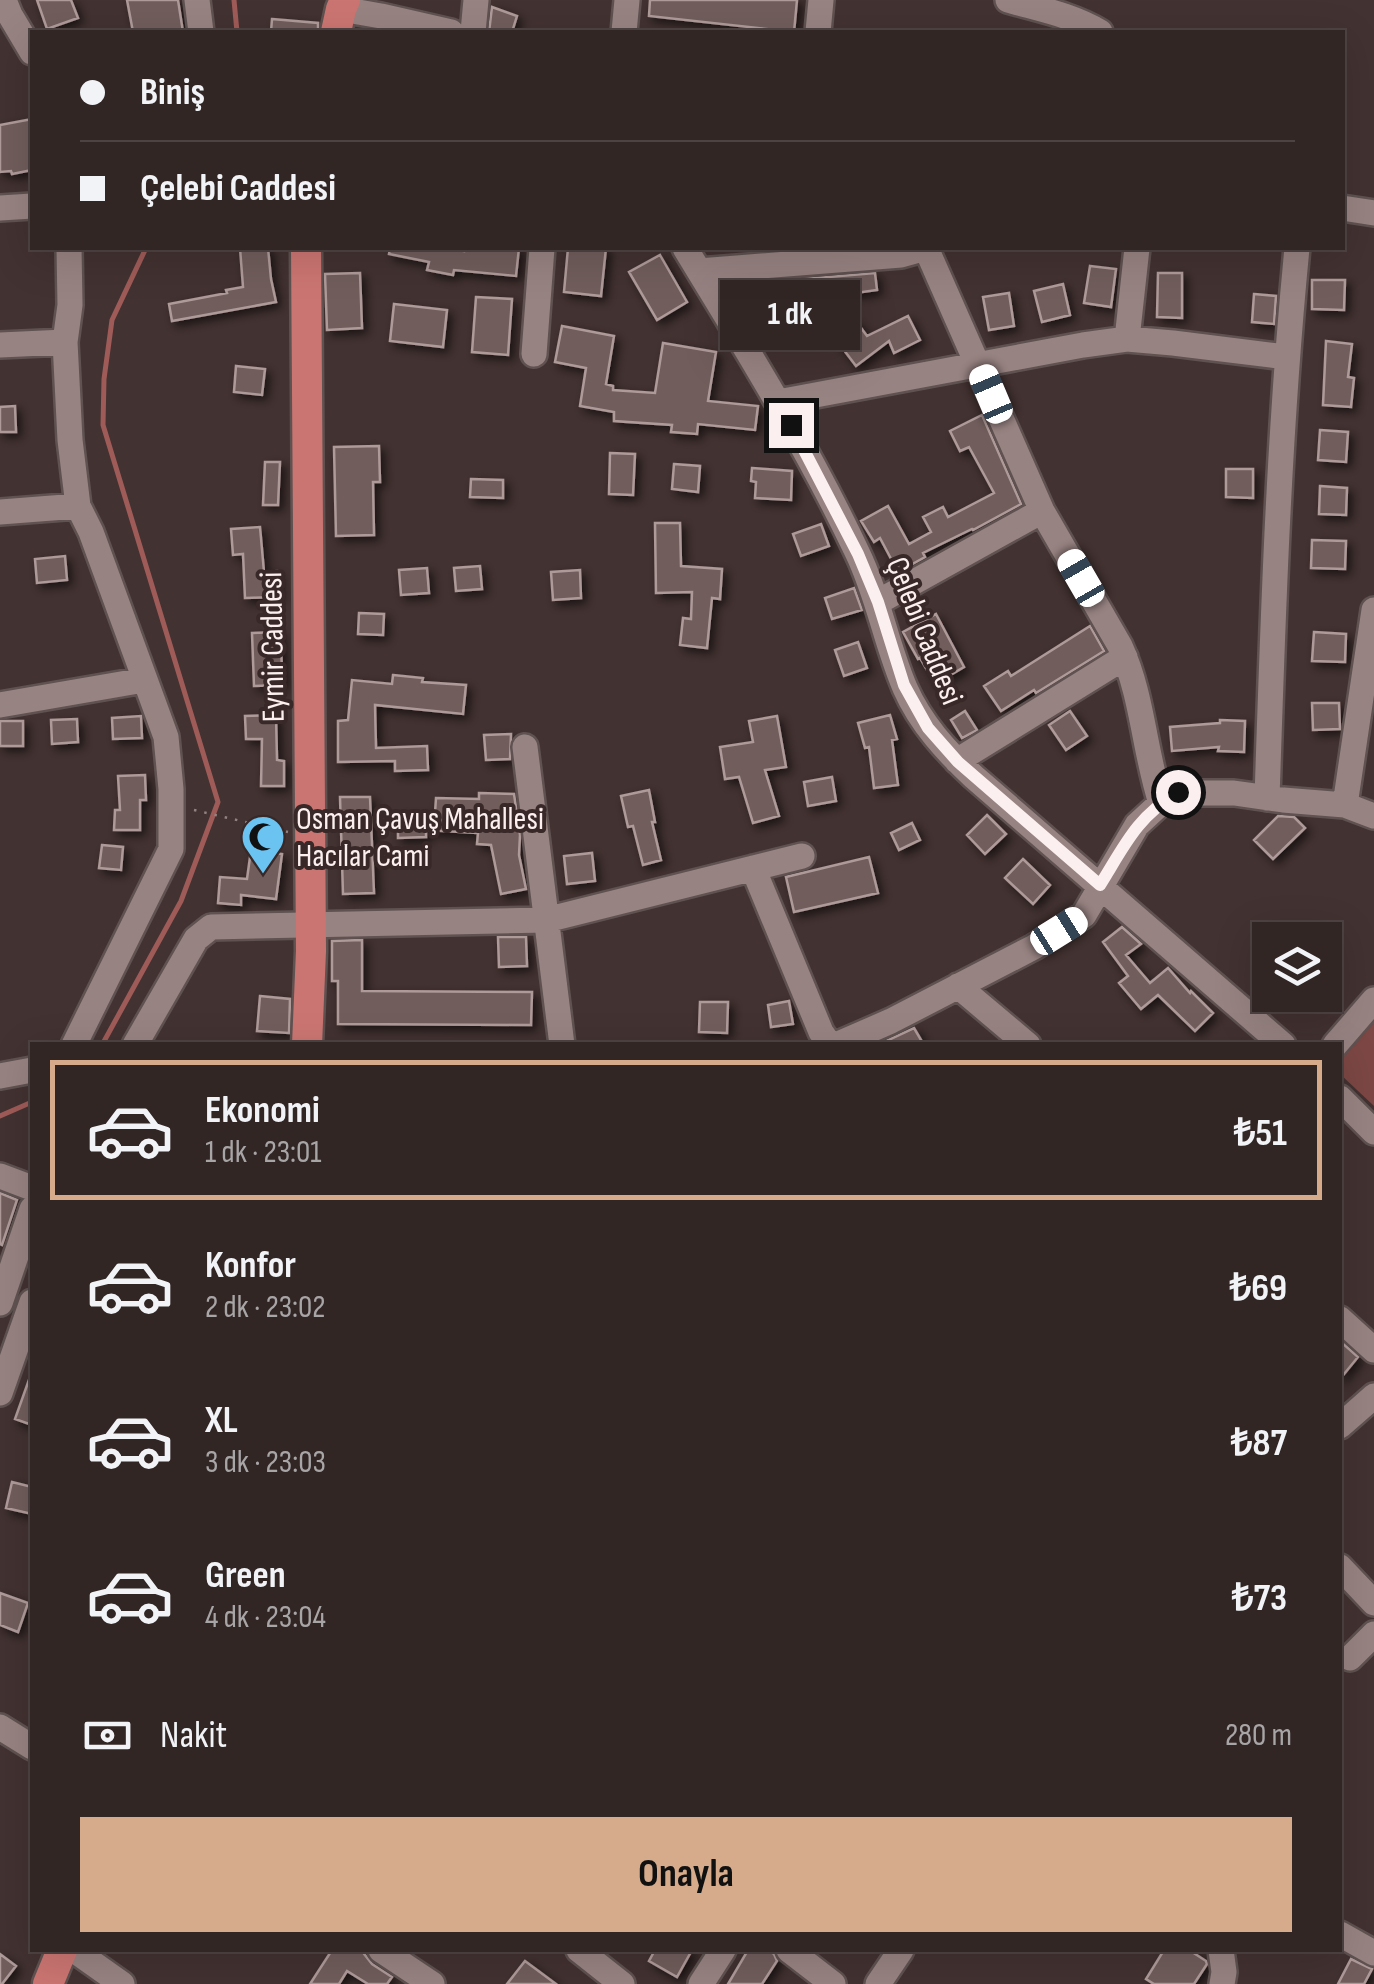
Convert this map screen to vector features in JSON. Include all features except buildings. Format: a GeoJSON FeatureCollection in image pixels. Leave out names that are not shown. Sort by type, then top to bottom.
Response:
{"type":"FeatureCollection","features":[{"type":"Feature","properties":{"kind":"main road","name":"Eymir Caddesi"},"geometry":{"type":"LineString","coordinates":[[306,250],[310,833],[307,1042]]}},
{"type":"Feature","properties":{"kind":"main road"},"geometry":{"type":"LineString","coordinates":[[48,1984],[61,1952]]}},
{"type":"Feature","properties":{"kind":"street"},"geometry":{"type":"LineString","coordinates":[[197,0],[201,30]]}},
{"type":"Feature","properties":{"kind":"street"},"geometry":{"type":"LineString","coordinates":[[473,30],[476,0]]}},
{"type":"Feature","properties":{"kind":"street"},"geometry":{"type":"LineString","coordinates":[[624,30],[627,0]]}},
{"type":"Feature","properties":{"kind":"street"},"geometry":{"type":"LineString","coordinates":[[818,30],[821,0]]}},
{"type":"Feature","properties":{"kind":"street"},"geometry":{"type":"LineString","coordinates":[[1008,0],[1063,15],[1096,30]]}},
{"type":"Feature","properties":{"kind":"street"},"geometry":{"type":"LineString","coordinates":[[340,10],[442,30]]}},
{"type":"Feature","properties":{"kind":"street"},"geometry":{"type":"LineString","coordinates":[[5,11],[30,49]]}},
{"type":"Feature","properties":{"kind":"street"},"geometry":{"type":"LineString","coordinates":[[0,208],[30,206]]}},
{"type":"Feature","properties":{"kind":"street"},"geometry":{"type":"LineString","coordinates":[[1345,208],[1374,213]]}},
{"type":"Feature","properties":{"kind":"street"},"geometry":{"type":"LineString","coordinates":[[69,250],[70,305],[65,342],[78,506],[166,737],[171,789],[171,849],[75,1042]]}},
{"type":"Feature","properties":{"kind":"street"},"geometry":{"type":"LineString","coordinates":[[534,354],[542,250]]}},
{"type":"Feature","properties":{"kind":"street","name":"Çelebi Caddesi"},"geometry":{"type":"LineString","coordinates":[[686,250],[778,402],[858,554],[904,685],[939,743],[1281,1042]]}},
{"type":"Feature","properties":{"kind":"street"},"geometry":{"type":"LineString","coordinates":[[699,271],[918,250]]}},
{"type":"Feature","properties":{"kind":"street"},"geometry":{"type":"LineString","coordinates":[[927,250],[1042,511],[1125,656],[1161,803]]}},
{"type":"Feature","properties":{"kind":"street"},"geometry":{"type":"LineString","coordinates":[[1127,340],[1137,250]]}},
{"type":"Feature","properties":{"kind":"street"},"geometry":{"type":"LineString","coordinates":[[1267,798],[1276,537],[1286,357],[1297,250]]}},
{"type":"Feature","properties":{"kind":"street"},"geometry":{"type":"LineString","coordinates":[[778,402],[1127,340],[1286,357]]}},
{"type":"Feature","properties":{"kind":"street"},"geometry":{"type":"LineString","coordinates":[[0,345],[65,342]]}},
{"type":"Feature","properties":{"kind":"street"},"geometry":{"type":"LineString","coordinates":[[0,512],[78,506]]}},
{"type":"Feature","properties":{"kind":"street"},"geometry":{"type":"LineString","coordinates":[[878,602],[1042,511]]}},
{"type":"Feature","properties":{"kind":"street"},"geometry":{"type":"LineString","coordinates":[[1345,805],[1374,610]]}},
{"type":"Feature","properties":{"kind":"street"},"geometry":{"type":"LineString","coordinates":[[958,762],[1125,656]]}},
{"type":"Feature","properties":{"kind":"street"},"geometry":{"type":"LineString","coordinates":[[0,705],[144,680]]}},
{"type":"Feature","properties":{"kind":"street"},"geometry":{"type":"LineString","coordinates":[[524,747],[562,1042]]}},
{"type":"Feature","properties":{"kind":"street"},"geometry":{"type":"LineString","coordinates":[[840,1042],[891,1021],[1034,947],[1084,915],[1137,825],[1178,792],[1234,793],[1345,805],[1374,816]]}},
{"type":"Feature","properties":{"kind":"street"},"geometry":{"type":"LineString","coordinates":[[138,1042],[196,939],[211,927],[546,920],[802,856]]}},
{"type":"Feature","properties":{"kind":"street"},"geometry":{"type":"LineString","coordinates":[[753,868],[821,1032],[830,1042]]}},
{"type":"Feature","properties":{"kind":"street"},"geometry":{"type":"LineString","coordinates":[[958,986],[1024,1042]]}},
{"type":"Feature","properties":{"kind":"street"},"geometry":{"type":"LineString","coordinates":[[1338,1042],[1374,1000]]}},
{"type":"Feature","properties":{"kind":"street"},"geometry":{"type":"LineString","coordinates":[[0,1076],[30,1070]]}},
{"type":"Feature","properties":{"kind":"street"},"geometry":{"type":"LineString","coordinates":[[1342,1100],[1374,1132]]}},
{"type":"Feature","properties":{"kind":"street"},"geometry":{"type":"LineString","coordinates":[[0,1176],[30,1187]]}},
{"type":"Feature","properties":{"kind":"street"},"geometry":{"type":"LineString","coordinates":[[0,1303],[30,1216]]}},
{"type":"Feature","properties":{"kind":"street"},"geometry":{"type":"LineString","coordinates":[[0,1393],[30,1313]]}},
{"type":"Feature","properties":{"kind":"street"},"geometry":{"type":"LineString","coordinates":[[1342,1321],[1374,1350]]}},
{"type":"Feature","properties":{"kind":"street"},"geometry":{"type":"LineString","coordinates":[[1342,1424],[1374,1396]]}},
{"type":"Feature","properties":{"kind":"street"},"geometry":{"type":"LineString","coordinates":[[1342,1569],[1374,1604]]}},
{"type":"Feature","properties":{"kind":"street"},"geometry":{"type":"LineString","coordinates":[[1350,1658],[1374,1634]]}},
{"type":"Feature","properties":{"kind":"street"},"geometry":{"type":"LineString","coordinates":[[0,1727],[30,1745]]}},
{"type":"Feature","properties":{"kind":"street"},"geometry":{"type":"LineString","coordinates":[[1342,1935],[1374,1953]]}},
{"type":"Feature","properties":{"kind":"street"},"geometry":{"type":"LineString","coordinates":[[77,1952],[122,1984]]}},
{"type":"Feature","properties":{"kind":"street"},"geometry":{"type":"LineString","coordinates":[[383,1952],[432,1984]]}},
{"type":"Feature","properties":{"kind":"street"},"geometry":{"type":"LineString","coordinates":[[582,1952],[622,1984]]}},
{"type":"Feature","properties":{"kind":"street"},"geometry":{"type":"LineString","coordinates":[[701,1984],[722,1952]]}},
{"type":"Feature","properties":{"kind":"street"},"geometry":{"type":"LineString","coordinates":[[791,1952],[833,1984]]}},
{"type":"Feature","properties":{"kind":"street"},"geometry":{"type":"LineString","coordinates":[[878,1984],[900,1952]]}},
{"type":"Feature","properties":{"kind":"street"},"geometry":{"type":"LineString","coordinates":[[1220,1952],[1222,1984]]}},
{"type":"Feature","properties":{"kind":"path"},"geometry":{"type":"LineString","coordinates":[[202,812],[292,833],[310,833]]}},
{"type":"Feature","properties":{"kind":"shaded area"},"geometry":{"type":"Polygon","coordinates":[[[1374,1017],[1374,1106],[1342,1076],[1342,1053],[1374,1017]]]}},
{"type":"Feature","properties":{"kind":"waterway"},"geometry":{"type":"LineString","coordinates":[[234,0],[237,30]]}},
{"type":"Feature","properties":{"kind":"waterway"},"geometry":{"type":"LineString","coordinates":[[104,1042],[181,901],[218,802],[103,425],[112,320],[145,250]]}},
{"type":"Feature","properties":{"kind":"waterway"},"geometry":{"type":"LineString","coordinates":[[0,1116],[30,1103]]}},
{"type":"Feature","properties":{"kind":"place","name":"Osman Çavuş Mahallesi Hacılar Cami"},"geometry":{"type":"Point","coordinates":[263,875]}},
{"type":"Feature","properties":{"kind":"route"},"geometry":{"type":"LineString","coordinates":[[791,425],[858,554],[904,685],[928,728],[958,762],[1100,885],[1137,825],[1178,792]]}}]}
